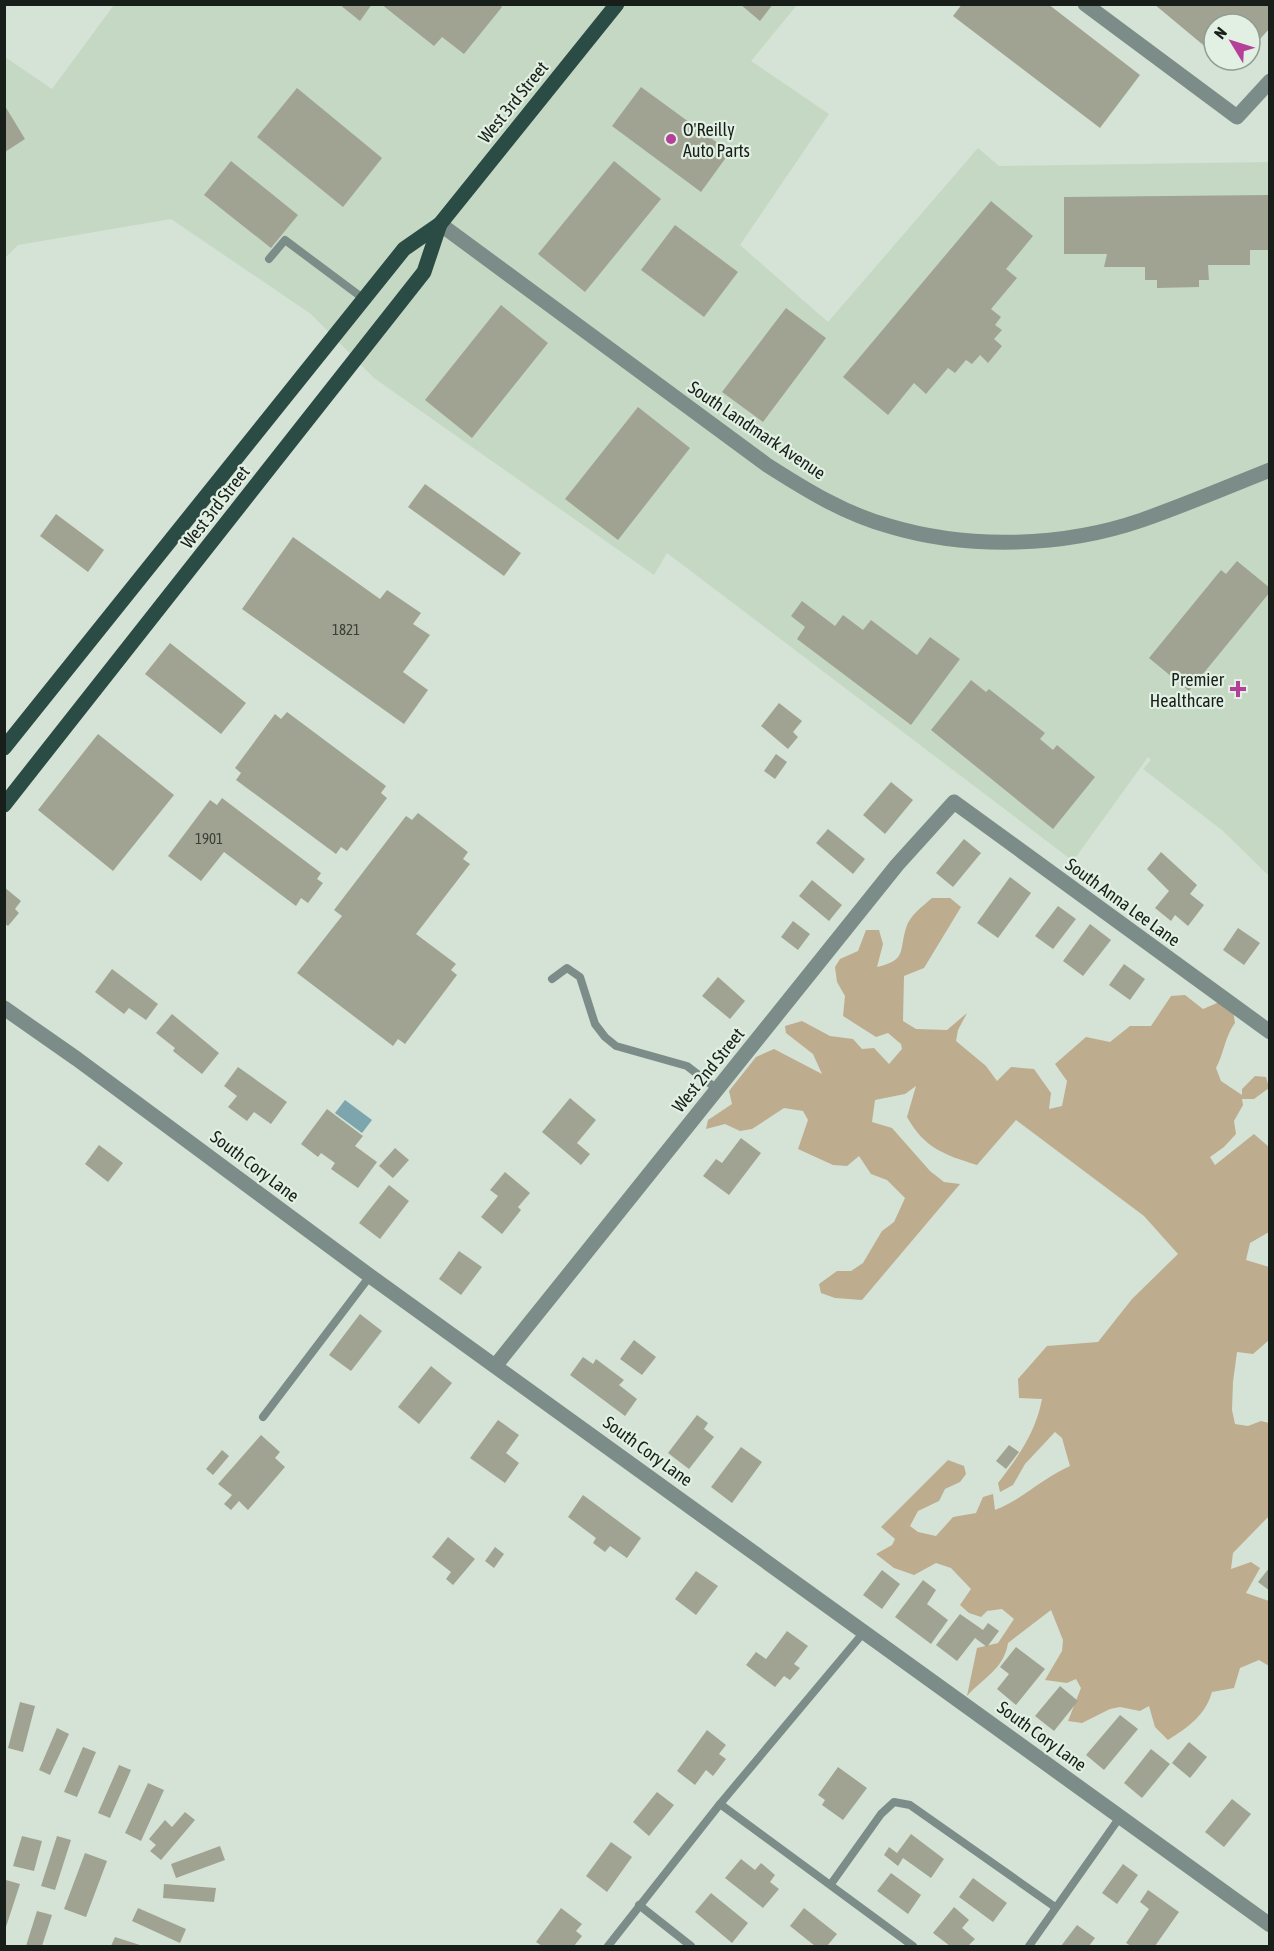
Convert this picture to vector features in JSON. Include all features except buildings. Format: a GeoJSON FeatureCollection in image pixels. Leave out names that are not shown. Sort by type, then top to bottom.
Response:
{"type":"FeatureCollection","features":[{"type":"Feature","properties":{"kind":"main road","name":"West 3rd Street"},"geometry":{"type":"LineString","coordinates":[[4,748],[404,249],[440,224],[617,4]]}},
{"type":"Feature","properties":{"kind":"main road","name":"West 3rd Street"},"geometry":{"type":"LineString","coordinates":[[4,805],[424,272],[440,224]]}},
{"type":"Feature","properties":{"kind":"street"},"geometry":{"type":"LineString","coordinates":[[1085,4],[1237,117],[1269,81]]}},
{"type":"Feature","properties":{"kind":"street","name":"South Landmark Avenue"},"geometry":{"type":"LineString","coordinates":[[440,224],[767,465],[823,499],[890,527],[962,540],[1023,541],[1066,537],[1141,520],[1269,470]]}},
{"type":"Feature","properties":{"kind":"street","name":"South Anna Lee Lane"},"geometry":{"type":"LineString","coordinates":[[954,802],[1269,1032]]}},
{"type":"Feature","properties":{"kind":"street","name":"West 2nd Street"},"geometry":{"type":"LineString","coordinates":[[496,1365],[916,842],[954,802]]}},
{"type":"Feature","properties":{"kind":"street","name":"South Cory Lane"},"geometry":{"type":"LineString","coordinates":[[4,1008],[77,1059],[370,1276],[1269,1925]]}},
{"type":"Feature","properties":{"kind":"lane"},"geometry":{"type":"LineString","coordinates":[[269,259],[285,240],[364,299]]}},
{"type":"Feature","properties":{"kind":"lane"},"geometry":{"type":"LineString","coordinates":[[552,979],[567,968],[580,977],[595,1024],[616,1046],[687,1066],[717,1089]]}},
{"type":"Feature","properties":{"kind":"lane"},"geometry":{"type":"LineString","coordinates":[[263,1417],[370,1276]]}},
{"type":"Feature","properties":{"kind":"lane"},"geometry":{"type":"LineString","coordinates":[[608,1947],[720,1804],[864,1632]]}},
{"type":"Feature","properties":{"kind":"lane"},"geometry":{"type":"LineString","coordinates":[[831,1884],[880,1814],[894,1802],[910,1805],[1055,1906]]}},
{"type":"Feature","properties":{"kind":"lane"},"geometry":{"type":"LineString","coordinates":[[720,1804],[831,1884],[912,1947]]}},
{"type":"Feature","properties":{"kind":"lane"},"geometry":{"type":"LineString","coordinates":[[1029,1947],[1055,1906],[1120,1817]]}},
{"type":"Feature","properties":{"kind":"lane"},"geometry":{"type":"LineString","coordinates":[[639,1905],[691,1947]]}},
{"type":"Feature","properties":{"kind":"shaded area"},"geometry":{"type":"Polygon","coordinates":[[[114,5],[797,5],[751,61],[829,114],[740,245],[828,322],[978,148],[999,166],[1269,162],[1269,876],[1223,831],[1143,769],[1151,760],[1148,757],[1073,861],[667,553],[654,575],[374,378],[311,314],[171,219],[18,245],[5,258],[5,57],[52,89],[114,5]]]}},
{"type":"Feature","properties":{"kind":"shaded area"},"geometry":{"type":"Polygon","coordinates":[[[932,898],[950,898],[961,907],[924,968],[904,976],[903,1021],[916,1029],[947,1030],[967,1013],[958,1030],[956,1041],[986,1066],[997,1081],[1011,1067],[1034,1069],[1051,1093],[1049,1109],[1062,1106],[1067,1081],[1055,1064],[1086,1037],[1110,1042],[1130,1026],[1151,1026],[1171,996],[1185,995],[1203,1009],[1231,997],[1235,1023],[1216,1068],[1221,1081],[1242,1095],[1242,1089],[1255,1076],[1266,1077],[1269,1088],[1254,1099],[1242,1099],[1243,1105],[1234,1121],[1236,1134],[1210,1157],[1215,1165],[1254,1134],[1269,1147],[1269,1232],[1250,1243],[1246,1260],[1269,1267],[1269,1340],[1253,1354],[1237,1352],[1232,1410],[1235,1424],[1248,1426],[1261,1421],[1269,1423],[1269,1516],[1233,1553],[1231,1569],[1251,1562],[1260,1568],[1246,1593],[1269,1601],[1269,1666],[1259,1660],[1240,1668],[1234,1688],[1212,1692],[1200,1714],[1168,1740],[1155,1727],[1149,1706],[1140,1711],[1120,1707],[1110,1709],[1082,1723],[1068,1721],[1081,1688],[1076,1679],[1067,1683],[1045,1680],[1062,1651],[1063,1640],[1051,1610],[1008,1643],[1002,1660],[967,1696],[977,1648],[998,1643],[1014,1619],[1002,1609],[987,1611],[981,1617],[969,1613],[960,1605],[971,1589],[951,1568],[936,1563],[914,1575],[894,1568],[876,1554],[892,1545],[895,1539],[881,1527],[948,1460],[964,1466],[966,1474],[960,1482],[945,1489],[939,1501],[918,1511],[910,1526],[918,1532],[936,1536],[953,1517],[976,1513],[983,1497],[993,1494],[995,1510],[1070,1466],[1062,1438],[1055,1432],[1025,1464],[1013,1485],[1000,1492],[998,1483],[1031,1433],[1042,1399],[1019,1398],[1018,1379],[1047,1346],[1098,1342],[1132,1299],[1178,1254],[1144,1216],[1016,1120],[977,1165],[936,1149],[921,1136],[907,1117],[916,1086],[905,1094],[875,1100],[872,1122],[892,1128],[930,1171],[944,1182],[960,1184],[862,1300],[835,1298],[821,1293],[819,1284],[837,1271],[851,1271],[863,1263],[882,1231],[894,1222],[905,1198],[887,1180],[871,1174],[859,1156],[847,1166],[833,1165],[798,1149],[808,1120],[803,1111],[784,1108],[752,1129],[740,1131],[725,1124],[706,1129],[708,1120],[732,1104],[729,1091],[756,1057],[774,1049],[822,1074],[813,1054],[786,1033],[785,1026],[802,1021],[830,1036],[853,1039],[862,1049],[874,1048],[889,1064],[902,1049],[901,1044],[888,1033],[876,1037],[843,1016],[845,996],[837,982],[835,967],[840,959],[858,951],[866,930],[879,930],[883,944],[877,967],[898,958],[910,919],[932,898]]]}},
{"type":"Feature","properties":{"kind":"water"},"geometry":{"type":"Polygon","coordinates":[[[345,1100],[372,1120],[362,1133],[335,1113],[345,1100]]]}},
{"type":"Feature","properties":{"kind":"place","name":"O'Reilly Auto Parts"},"geometry":{"type":"Point","coordinates":[671,139]}},
{"type":"Feature","properties":{"kind":"place","name":"Premier Healthcare"},"geometry":{"type":"Point","coordinates":[1238,689]}}]}
